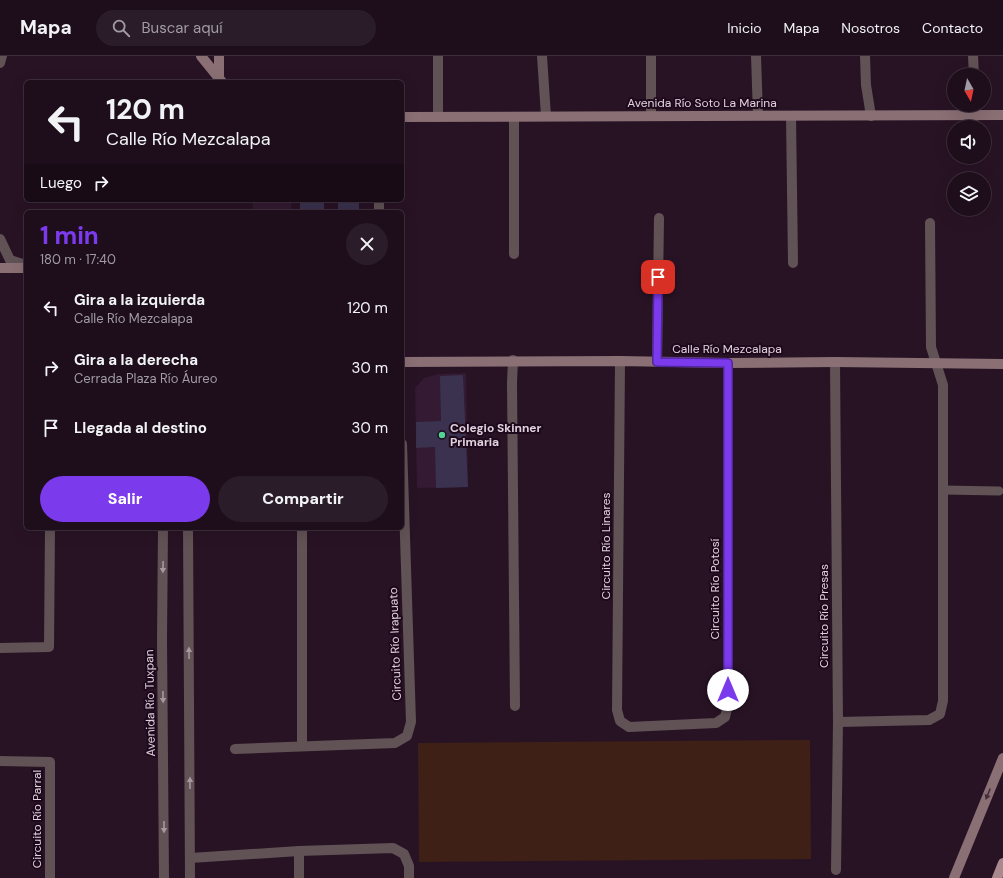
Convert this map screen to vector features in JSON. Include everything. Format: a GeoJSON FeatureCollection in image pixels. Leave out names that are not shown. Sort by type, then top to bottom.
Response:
{"type":"FeatureCollection","features":[{"type":"Feature","properties":{"kind":"main road"},"geometry":{"type":"LineString","coordinates":[[997,878],[1003,863]]}},
{"type":"Feature","properties":{"kind":"street"},"geometry":{"type":"LineString","coordinates":[[0,62],[2,56]]}},
{"type":"Feature","properties":{"kind":"street"},"geometry":{"type":"LineString","coordinates":[[201,56],[221,80]]}},
{"type":"Feature","properties":{"kind":"street"},"geometry":{"type":"LineString","coordinates":[[219,56],[221,80]]}},
{"type":"Feature","properties":{"kind":"street"},"geometry":{"type":"LineString","coordinates":[[438,56],[438,117]]}},
{"type":"Feature","properties":{"kind":"street"},"geometry":{"type":"LineString","coordinates":[[542,56],[546,116]]}},
{"type":"Feature","properties":{"kind":"street"},"geometry":{"type":"LineString","coordinates":[[651,56],[651,116]]}},
{"type":"Feature","properties":{"kind":"street"},"geometry":{"type":"LineString","coordinates":[[756,56],[758,115]]}},
{"type":"Feature","properties":{"kind":"street"},"geometry":{"type":"LineString","coordinates":[[865,56],[866,85],[871,116]]}},
{"type":"Feature","properties":{"kind":"street"},"geometry":{"type":"LineString","coordinates":[[973,56],[974,68]]}},
{"type":"Feature","properties":{"kind":"street"},"geometry":{"type":"LineString","coordinates":[[976,112],[976,116]]}},
{"type":"Feature","properties":{"kind":"street","name":"Avenida Río Soto La Marina"},"geometry":{"type":"LineString","coordinates":[[404,117],[1003,115]]}},
{"type":"Feature","properties":{"kind":"street"},"geometry":{"type":"LineString","coordinates":[[791,116],[793,263]]}},
{"type":"Feature","properties":{"kind":"street"},"geometry":{"type":"LineString","coordinates":[[514,117],[514,254]]}},
{"type":"Feature","properties":{"kind":"street"},"geometry":{"type":"LineString","coordinates":[[657,362],[659,218]]}},
{"type":"Feature","properties":{"kind":"street"},"geometry":{"type":"LineString","coordinates":[[838,722],[929,720],[940,714],[943,701],[943,385],[931,347],[930,223]]}},
{"type":"Feature","properties":{"kind":"street"},"geometry":{"type":"LineString","coordinates":[[0,239],[10,260],[24,264]]}},
{"type":"Feature","properties":{"kind":"street"},"geometry":{"type":"LineString","coordinates":[[0,268],[24,268]]}},
{"type":"Feature","properties":{"kind":"street"},"geometry":{"type":"LineString","coordinates":[[513,360],[515,706]]}},
{"type":"Feature","properties":{"kind":"street","name":"Calle Río Mezcalapa"},"geometry":{"type":"LineString","coordinates":[[404,362],[513,360],[728,363],[835,362],[1003,364]]}},
{"type":"Feature","properties":{"kind":"street","name":"Circuito Río Linares"},"geometry":{"type":"LineString","coordinates":[[620,361],[617,710],[620,721],[629,726]]}},
{"type":"Feature","properties":{"kind":"street","name":"Circuito Río Presas"},"geometry":{"type":"LineString","coordinates":[[835,362],[838,722],[836,870]]}},
{"type":"Feature","properties":{"kind":"street","name":"Circuito Río Potosí"},"geometry":{"type":"LineString","coordinates":[[629,726],[716,723],[725,717],[728,705],[728,363]]}},
{"type":"Feature","properties":{"kind":"street","name":"Circuito Río Irapuato"},"geometry":{"type":"LineString","coordinates":[[235,749],[395,743],[407,736],[411,722],[404,506]]}},
{"type":"Feature","properties":{"kind":"street"},"geometry":{"type":"LineString","coordinates":[[0,648],[49,647],[50,530]]}},
{"type":"Feature","properties":{"kind":"street","name":"Avenida Río Tuxpan"},"geometry":{"type":"LineString","coordinates":[[163,530],[162,640],[164,878]]}},
{"type":"Feature","properties":{"kind":"street"},"geometry":{"type":"LineString","coordinates":[[188,530],[190,878]]}},
{"type":"Feature","properties":{"kind":"street"},"geometry":{"type":"LineString","coordinates":[[302,530],[302,746]]}},
{"type":"Feature","properties":{"kind":"street"},"geometry":{"type":"LineString","coordinates":[[954,878],[1003,758]]}},
{"type":"Feature","properties":{"kind":"street","name":"Circuito Río Parral"},"geometry":{"type":"LineString","coordinates":[[0,761],[50,762],[50,878]]}},
{"type":"Feature","properties":{"kind":"street"},"geometry":{"type":"LineString","coordinates":[[190,858],[299,851],[393,848],[404,854],[409,866],[409,878]]}},
{"type":"Feature","properties":{"kind":"street"},"geometry":{"type":"LineString","coordinates":[[299,851],[299,878]]}},
{"type":"Feature","properties":{"kind":"lane"},"geometry":{"type":"LineString","coordinates":[[943,490],[998,490]]}},
{"type":"Feature","properties":{"kind":"shaded area"},"geometry":{"type":"Polygon","coordinates":[[[253,202],[291,202],[291,210],[253,210],[253,202]]]}},
{"type":"Feature","properties":{"kind":"shaded area","name":"Colegio Skinner Primaria"},"geometry":{"type":"Polygon","coordinates":[[[466,373],[468,487],[417,488],[415,388],[424,378],[439,374],[466,373]]]}},
{"type":"Feature","properties":{"kind":"shaded area"},"geometry":{"type":"Polygon","coordinates":[[[810,740],[811,859],[419,862],[418,743],[810,740]]]}},
{"type":"Feature","properties":{"kind":"building"},"geometry":{"type":"Polygon","coordinates":[[[300,202],[324,202],[324,209],[300,210],[300,202]]]}},
{"type":"Feature","properties":{"kind":"building"},"geometry":{"type":"Polygon","coordinates":[[[338,202],[359,202],[359,210],[338,210],[338,202]]]}},
{"type":"Feature","properties":{"kind":"building","name":"Colegio Skinner Primaria"},"geometry":{"type":"Polygon","coordinates":[[[463,375],[468,487],[436,488],[435,447],[416,448],[416,422],[441,421],[440,376],[463,375]]]}},
{"type":"Feature","properties":{"kind":"place","name":"Colegio Skinner Primaria"},"geometry":{"type":"Point","coordinates":[442,435]}},
{"type":"Feature","properties":{"kind":"route"},"geometry":{"type":"LineString","coordinates":[[658,277],[657,362],[728,363],[728,690]]}}]}
